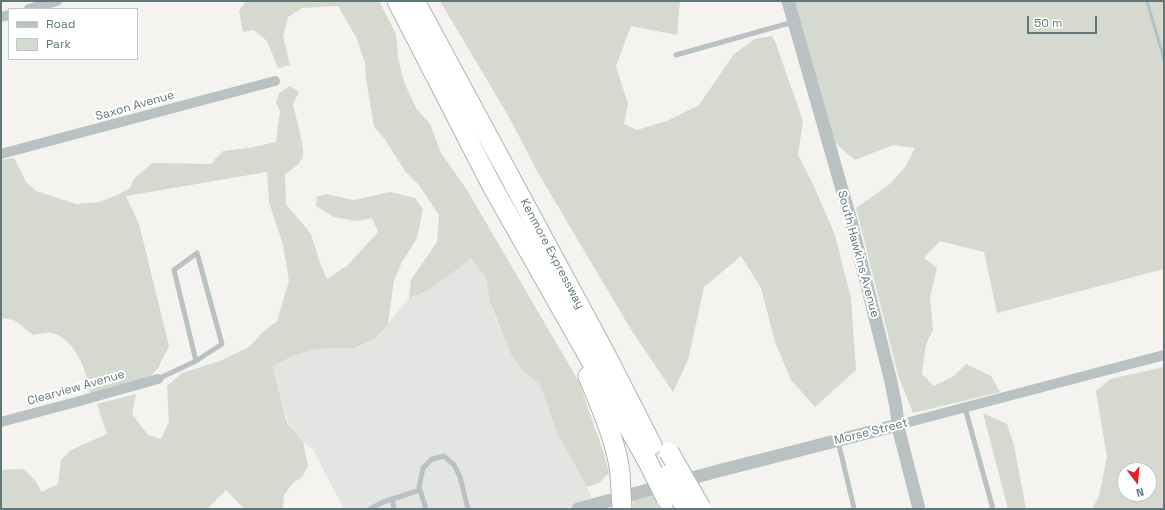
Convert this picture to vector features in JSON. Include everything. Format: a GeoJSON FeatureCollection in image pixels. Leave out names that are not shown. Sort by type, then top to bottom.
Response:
{"type":"FeatureCollection","features":[{"type":"Feature","properties":{"kind":"highway","name":"Kenmore Expressway"},"geometry":{"type":"LineString","coordinates":[[397,1],[492,186],[552,292]]}},
{"type":"Feature","properties":{"kind":"highway","name":"Kenmore Expressway"},"geometry":{"type":"LineString","coordinates":[[416,1],[531,216],[591,314],[658,456]]}},
{"type":"Feature","properties":{"kind":"highway"},"geometry":{"type":"LineString","coordinates":[[552,292],[658,456],[696,509]]}},
{"type":"Feature","properties":{"kind":"highway"},"geometry":{"type":"LineString","coordinates":[[552,292],[604,416],[618,459],[622,509]]}},
{"type":"Feature","properties":{"kind":"highway"},"geometry":{"type":"LineString","coordinates":[[658,456],[672,509]]}},
{"type":"Feature","properties":{"kind":"street"},"geometry":{"type":"LineString","coordinates":[[32,8],[57,1]]}},
{"type":"Feature","properties":{"kind":"street","name":"South Hawkins Avenue"},"geometry":{"type":"LineString","coordinates":[[788,1],[851,221],[891,382],[898,425],[919,509]]}},
{"type":"Feature","properties":{"kind":"street","name":"Saxon Avenue"},"geometry":{"type":"LineString","coordinates":[[1,154],[134,120],[201,100],[275,81]]}},
{"type":"Feature","properties":{"kind":"street","name":"Morse Street"},"geometry":{"type":"LineString","coordinates":[[578,509],[1164,355]]}},
{"type":"Feature","properties":{"kind":"street","name":"Clearview Avenue"},"geometry":{"type":"LineString","coordinates":[[1,422],[158,378]]}},
{"type":"Feature","properties":{"kind":"lane"},"geometry":{"type":"LineString","coordinates":[[676,55],[793,22]]}},
{"type":"Feature","properties":{"kind":"lane"},"geometry":{"type":"LineString","coordinates":[[158,378],[196,361],[222,344],[198,253],[174,270],[196,361]]}},
{"type":"Feature","properties":{"kind":"lane"},"geometry":{"type":"LineString","coordinates":[[965,408],[993,509]]}},
{"type":"Feature","properties":{"kind":"lane"},"geometry":{"type":"LineString","coordinates":[[838,440],[854,508]]}},
{"type":"Feature","properties":{"kind":"lane"},"geometry":{"type":"LineString","coordinates":[[426,509],[419,487],[422,468],[432,459],[444,456],[454,465],[460,478],[468,509]]}},
{"type":"Feature","properties":{"kind":"lane"},"geometry":{"type":"LineString","coordinates":[[370,509],[392,499],[420,490]]}},
{"type":"Feature","properties":{"kind":"lane"},"geometry":{"type":"LineString","coordinates":[[392,499],[394,509]]}},
{"type":"Feature","properties":{"kind":"shaded area"},"geometry":{"type":"Polygon","coordinates":[[[471,259],[486,277],[490,302],[497,322],[523,371],[540,385],[557,433],[587,487],[593,501],[563,509],[344,509],[313,450],[303,442],[288,423],[273,367],[292,356],[318,349],[355,348],[377,337],[409,298],[429,290],[471,259]]]}},
{"type":"Feature","properties":{"kind":"green space"},"geometry":{"type":"Polygon","coordinates":[[[246,1],[379,1],[396,34],[398,58],[404,82],[416,108],[430,124],[441,153],[467,190],[579,382],[604,454],[609,473],[599,483],[587,487],[557,433],[540,385],[523,371],[512,356],[490,302],[486,277],[471,259],[429,290],[409,298],[411,280],[437,242],[439,215],[418,184],[405,171],[384,138],[374,127],[365,63],[356,37],[338,6],[302,8],[288,17],[283,36],[290,65],[278,68],[267,41],[254,30],[243,32],[239,11],[246,1]]]}},
{"type":"Feature","properties":{"kind":"green space"},"geometry":{"type":"Polygon","coordinates":[[[440,1],[680,1],[677,35],[631,26],[616,66],[628,104],[624,124],[637,130],[667,121],[699,105],[734,54],[755,39],[772,36],[803,121],[798,155],[813,184],[835,235],[851,298],[856,370],[815,407],[791,380],[775,342],[761,288],[741,256],[704,287],[688,360],[673,392],[630,328],[537,171],[509,117],[440,1]]]}},
{"type":"Feature","properties":{"kind":"green space"},"geometry":{"type":"Polygon","coordinates":[[[794,1],[1164,1],[1164,269],[997,313],[984,252],[940,241],[924,258],[937,268],[930,298],[933,330],[926,344],[922,374],[934,386],[954,376],[966,364],[991,376],[1000,392],[913,413],[898,375],[856,208],[890,184],[906,166],[915,148],[893,145],[855,160],[833,141],[794,1]]]}},
{"type":"Feature","properties":{"kind":"green space"},"geometry":{"type":"Polygon","coordinates":[[[290,86],[299,92],[293,104],[301,139],[303,156],[296,166],[285,174],[286,204],[311,234],[320,263],[327,279],[348,265],[378,232],[372,218],[357,221],[334,217],[316,206],[317,197],[326,194],[354,200],[390,192],[415,198],[423,209],[417,238],[402,262],[394,280],[388,324],[377,337],[355,348],[318,349],[292,356],[273,367],[287,423],[303,442],[308,466],[302,477],[293,483],[284,495],[283,509],[244,509],[226,490],[209,507],[209,509],[1,509],[1,470],[24,469],[36,482],[42,492],[58,484],[61,460],[71,450],[107,434],[97,404],[136,394],[132,414],[148,435],[161,439],[169,422],[167,386],[182,373],[220,361],[249,347],[262,333],[277,321],[289,281],[283,245],[269,202],[267,172],[126,196],[139,224],[169,346],[158,368],[151,376],[90,394],[83,367],[74,349],[68,342],[60,336],[52,333],[33,335],[14,320],[1,318],[1,160],[14,158],[26,182],[36,191],[76,204],[99,202],[130,188],[134,179],[152,163],[212,164],[223,151],[249,148],[276,142],[280,111],[276,103],[279,93],[290,86]]]}},
{"type":"Feature","properties":{"kind":"green space"},"geometry":{"type":"Polygon","coordinates":[[[1164,367],[1164,509],[1092,509],[1099,496],[1107,457],[1096,391],[1110,379],[1164,367]]]}},
{"type":"Feature","properties":{"kind":"green space"},"geometry":{"type":"Polygon","coordinates":[[[983,413],[1007,424],[1014,445],[1026,509],[1008,509],[983,413]]]}},
{"type":"Feature","properties":{"kind":"green space"},"geometry":{"type":"Polygon","coordinates":[[[655,495],[662,509],[633,509],[633,501],[655,495]]]}},
{"type":"Feature","properties":{"kind":"waterway"},"geometry":{"type":"LineString","coordinates":[[1147,1],[1164,59]]}}]}
